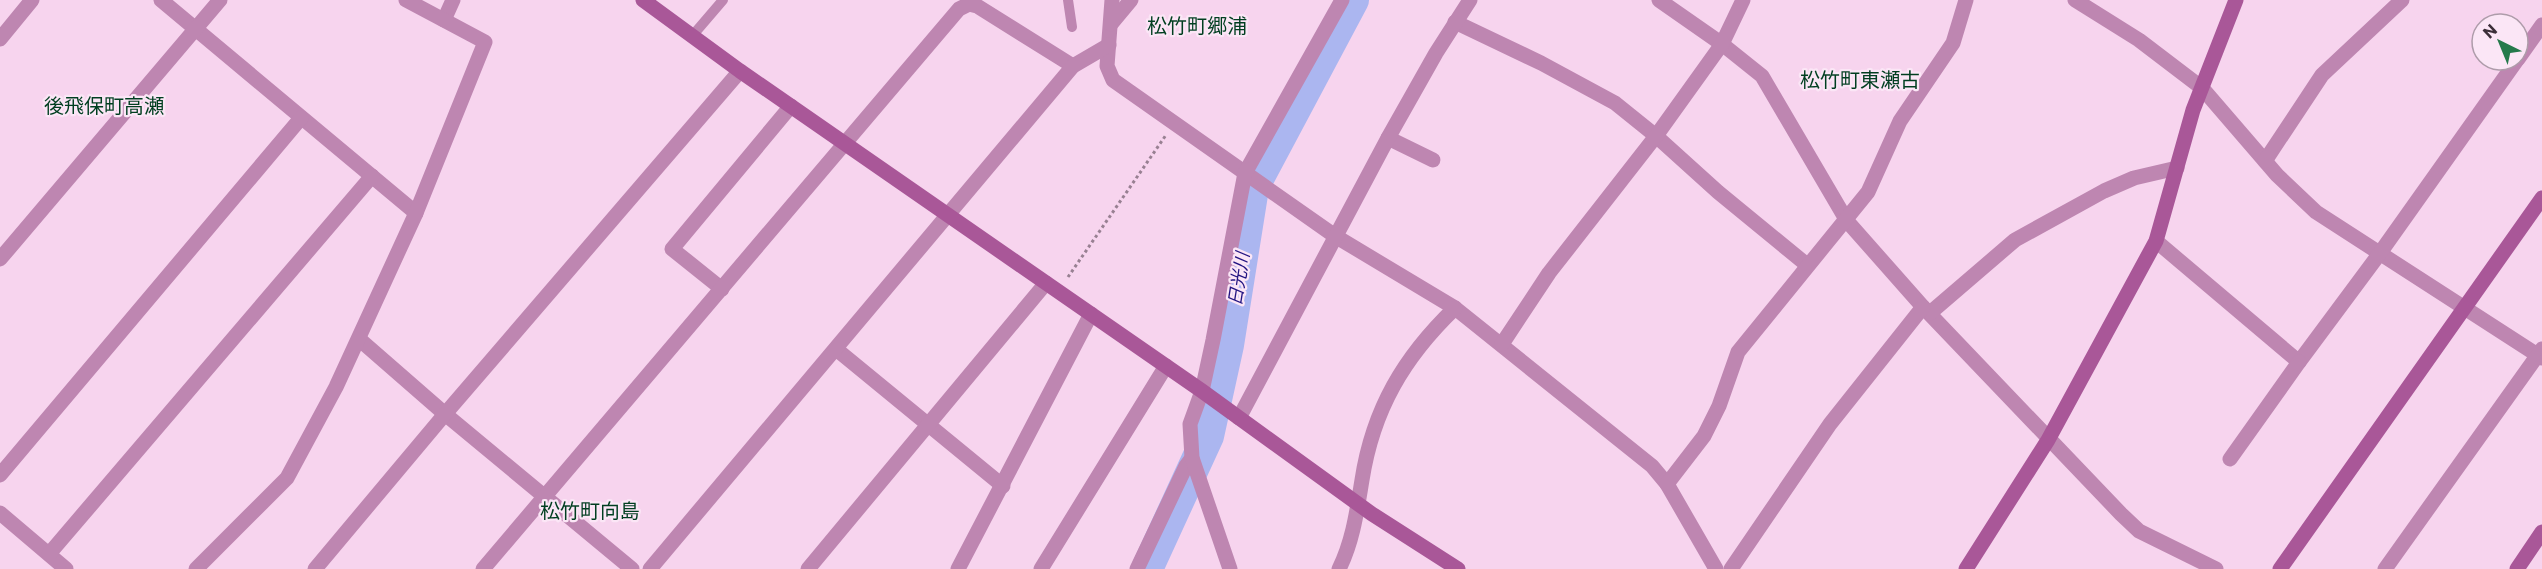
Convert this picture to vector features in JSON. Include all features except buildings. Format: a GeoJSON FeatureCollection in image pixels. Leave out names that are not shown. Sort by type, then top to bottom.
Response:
{"type":"FeatureCollection","features":[{"type":"Feature","properties":{"kind":"street"},"geometry":{"type":"LineString","coordinates":[[0,39],[32,0]]}},
{"type":"Feature","properties":{"kind":"street"},"geometry":{"type":"LineString","coordinates":[[161,0],[416,213]]}},
{"type":"Feature","properties":{"kind":"street"},"geometry":{"type":"LineString","coordinates":[[0,259],[220,0]]}},
{"type":"Feature","properties":{"kind":"street"},"geometry":{"type":"LineString","coordinates":[[196,569],[287,478],[336,387],[416,213],[485,42],[406,0]]}},
{"type":"Feature","properties":{"kind":"street"},"geometry":{"type":"LineString","coordinates":[[444,20],[453,0]]}},
{"type":"Feature","properties":{"kind":"street"},"geometry":{"type":"LineString","coordinates":[[643,0],[740,71],[1166,366],[1360,505],[1458,569]]}},
{"type":"Feature","properties":{"kind":"street"},"geometry":{"type":"LineString","coordinates":[[1112,0],[1107,66],[1113,80],[1335,236],[1455,308],[1502,344],[1652,466],[1667,484],[1716,569]]}},
{"type":"Feature","properties":{"kind":"street"},"geometry":{"type":"LineString","coordinates":[[1111,24],[1131,0]]}},
{"type":"Feature","properties":{"kind":"street"},"geometry":{"type":"LineString","coordinates":[[1230,569],[1194,463],[1190,424],[1210,397],[1252,178],[1342,0]]}},
{"type":"Feature","properties":{"kind":"street"},"geometry":{"type":"LineString","coordinates":[[1239,418],[1388,138],[1470,0]]}},
{"type":"Feature","properties":{"kind":"street"},"geometry":{"type":"LineString","coordinates":[[1659,0],[1722,44],[1762,76],[1847,221],[2048,440],[2139,531],[2216,569]]}},
{"type":"Feature","properties":{"kind":"street"},"geometry":{"type":"LineString","coordinates":[[1502,344],[1549,273],[1656,136],[1722,44],[1743,0]]}},
{"type":"Feature","properties":{"kind":"street"},"geometry":{"type":"LineString","coordinates":[[1667,484],[1704,436],[1719,406],[1738,352],[1808,265],[1847,221],[1868,192],[1900,121],[1953,42],[1966,0]]}},
{"type":"Feature","properties":{"kind":"street"},"geometry":{"type":"LineString","coordinates":[[2075,0],[2139,40],[2202,88],[2265,161],[2316,212],[2541,354],[2385,569]]}},
{"type":"Feature","properties":{"kind":"street"},"geometry":{"type":"LineString","coordinates":[[1966,569],[2048,440],[2156,241],[2193,110],[2236,0]]}},
{"type":"Feature","properties":{"kind":"street"},"geometry":{"type":"LineString","coordinates":[[2265,161],[2322,75],[2402,0]]}},
{"type":"Feature","properties":{"kind":"street"},"geometry":{"type":"LineString","coordinates":[[483,569],[959,9],[969,4],[977,6],[1072,66]]}},
{"type":"Feature","properties":{"kind":"street"},"geometry":{"type":"LineString","coordinates":[[1455,22],[1541,63],[1615,103],[1656,136],[1718,192],[1808,265]]}},
{"type":"Feature","properties":{"kind":"street"},"geometry":{"type":"LineString","coordinates":[[2530,42],[2542,25]]}},
{"type":"Feature","properties":{"kind":"street"},"geometry":{"type":"LineString","coordinates":[[650,569],[949,216],[1072,66],[1109,45]]}},
{"type":"Feature","properties":{"kind":"street"},"geometry":{"type":"LineString","coordinates":[[315,569],[740,71]]}},
{"type":"Feature","properties":{"kind":"street"},"geometry":{"type":"LineString","coordinates":[[2230,459],[2509,72]]}},
{"type":"Feature","properties":{"kind":"street"},"geometry":{"type":"LineString","coordinates":[[722,289],[672,249],[791,106]]}},
{"type":"Feature","properties":{"kind":"street"},"geometry":{"type":"LineString","coordinates":[[0,475],[302,118]]}},
{"type":"Feature","properties":{"kind":"street"},"geometry":{"type":"LineString","coordinates":[[1388,138],[1433,160]]}},
{"type":"Feature","properties":{"kind":"street"},"geometry":{"type":"LineString","coordinates":[[1731,569],[1830,424],[1927,310],[2015,240],[2104,191],[2134,178],[2177,168]]}},
{"type":"Feature","properties":{"kind":"street"},"geometry":{"type":"LineString","coordinates":[[49,554],[372,176]]}},
{"type":"Feature","properties":{"kind":"street"},"geometry":{"type":"LineString","coordinates":[[2280,569],[2542,198]]}},
{"type":"Feature","properties":{"kind":"street"},"geometry":{"type":"LineString","coordinates":[[2156,241],[2299,362]]}},
{"type":"Feature","properties":{"kind":"street"},"geometry":{"type":"LineString","coordinates":[[808,569],[928,425],[1052,287]]}},
{"type":"Feature","properties":{"kind":"street"},"geometry":{"type":"LineString","coordinates":[[1339,569],[1360,505],[1362,480],[1373,433],[1391,390],[1412,354],[1455,308]]}},
{"type":"Feature","properties":{"kind":"street"},"geometry":{"type":"LineString","coordinates":[[958,569],[1091,314]]}},
{"type":"Feature","properties":{"kind":"street"},"geometry":{"type":"LineString","coordinates":[[358,339],[632,569]]}},
{"type":"Feature","properties":{"kind":"street"},"geometry":{"type":"LineString","coordinates":[[836,349],[1003,486]]}},
{"type":"Feature","properties":{"kind":"street"},"geometry":{"type":"LineString","coordinates":[[1041,569],[1166,366]]}},
{"type":"Feature","properties":{"kind":"street"},"geometry":{"type":"LineString","coordinates":[[1137,569],[1186,466],[1194,463]]}},
{"type":"Feature","properties":{"kind":"street"},"geometry":{"type":"LineString","coordinates":[[0,513],[66,569]]}},
{"type":"Feature","properties":{"kind":"street"},"geometry":{"type":"LineString","coordinates":[[2517,569],[2542,532]]}},
{"type":"Feature","properties":{"kind":"lane"},"geometry":{"type":"LineString","coordinates":[[693,35],[723,0]]}},
{"type":"Feature","properties":{"kind":"lane"},"geometry":{"type":"LineString","coordinates":[[1068,0],[1072,27]]}},
{"type":"Feature","properties":{"kind":"path"},"geometry":{"type":"LineString","coordinates":[[1052,287],[1174,123]]}},
{"type":"Feature","properties":{"kind":"waterway","name":"日光川"},"geometry":{"type":"LineString","coordinates":[[1147,569],[1208,436],[1228,345],[1253,188],[1353,0]]}},
{"type":"Feature","properties":{"kind":"district","name":"松竹町郷浦"},"geometry":{"type":"Point","coordinates":[1197,25]}},
{"type":"Feature","properties":{"kind":"district","name":"松竹町東瀬古"},"geometry":{"type":"Point","coordinates":[1860,79]}},
{"type":"Feature","properties":{"kind":"district","name":"後飛保町高瀬"},"geometry":{"type":"Point","coordinates":[104,105]}},
{"type":"Feature","properties":{"kind":"district","name":"松竹町向島"},"geometry":{"type":"Point","coordinates":[590,510]}}]}
